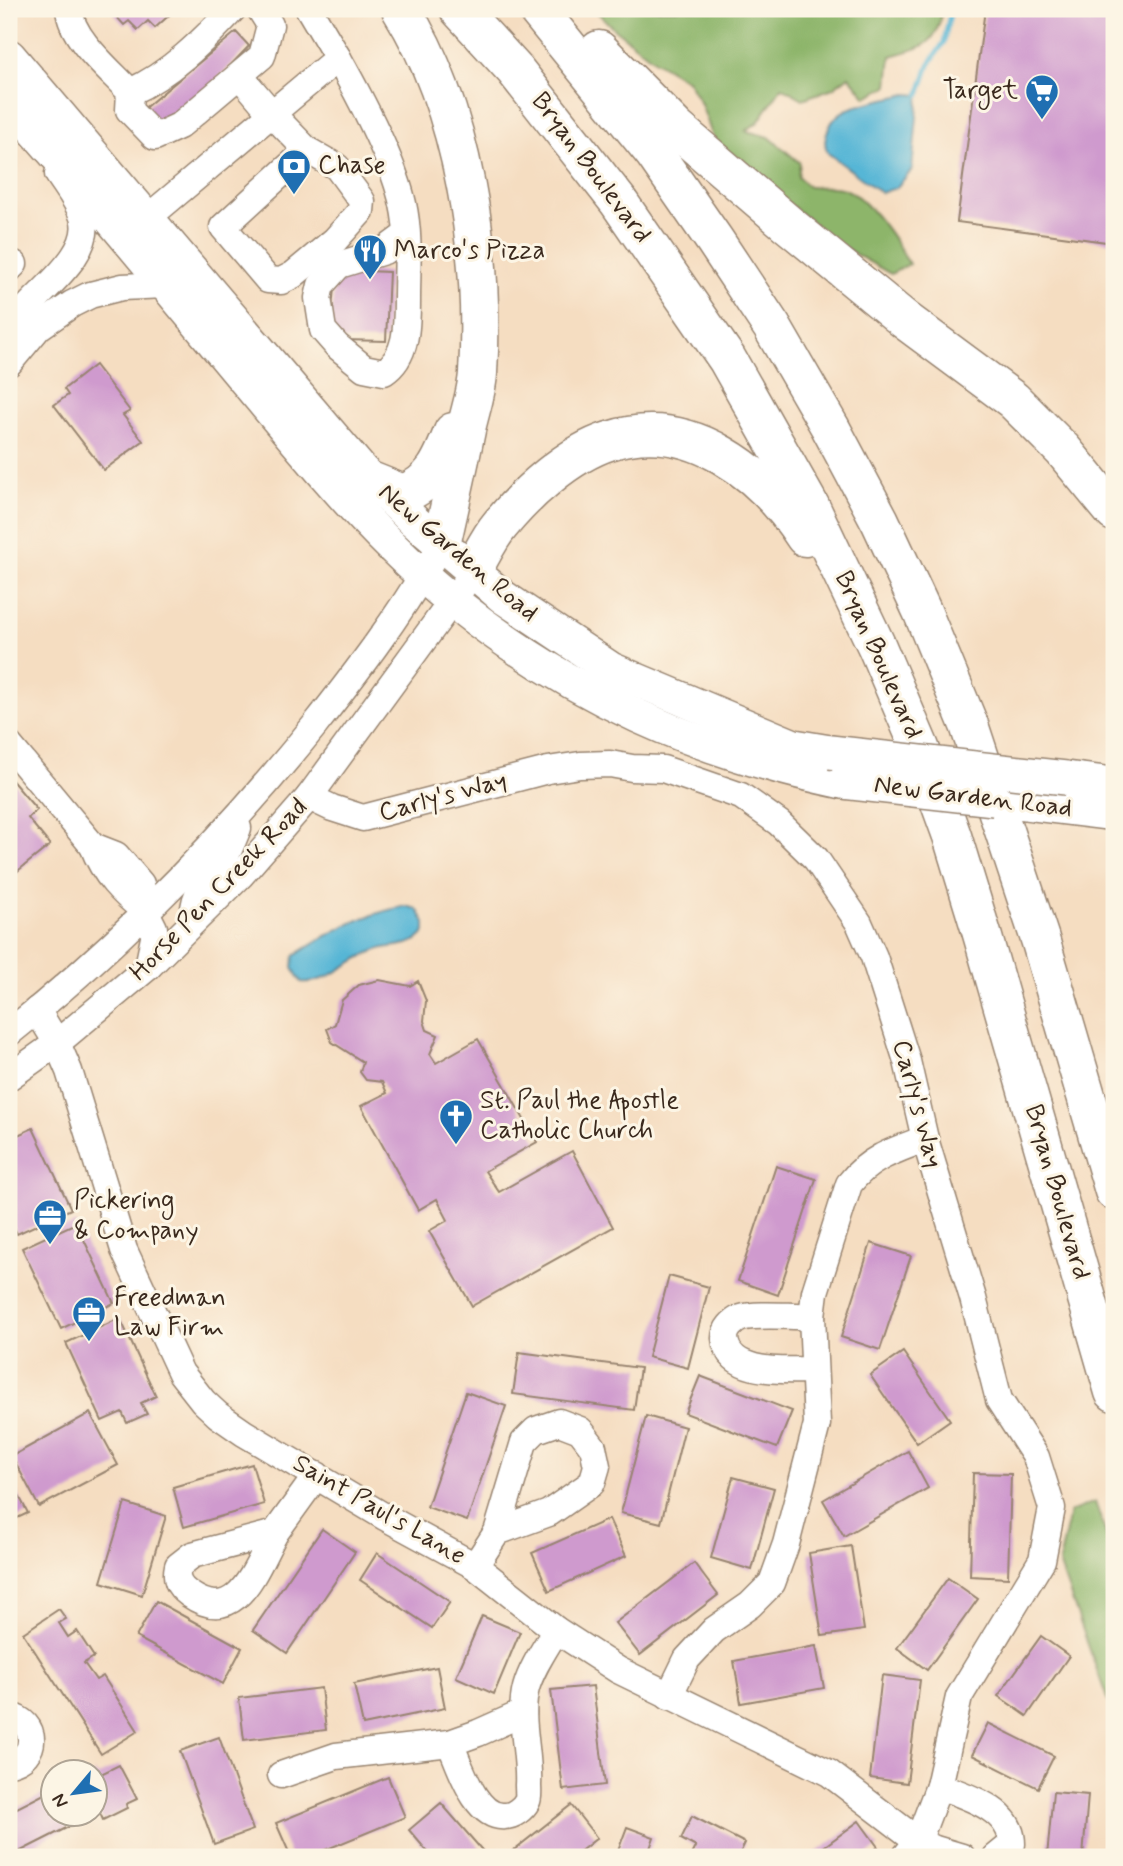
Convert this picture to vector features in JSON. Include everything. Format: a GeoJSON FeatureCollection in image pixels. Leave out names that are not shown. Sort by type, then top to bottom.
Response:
{"type":"FeatureCollection","features":[{"type":"Feature","properties":{"kind":"highway"},"geometry":{"type":"LineString","coordinates":[[401,9],[432,68],[449,117],[464,177],[472,228],[478,300],[478,375],[432,560]]}},
{"type":"Feature","properties":{"kind":"highway","name":"Bryan Boulevard"},"geometry":{"type":"LineString","coordinates":[[459,9],[515,70],[601,179],[677,283],[727,359],[810,506],[877,647],[920,748],[952,836],[1114,1392]]}},
{"type":"Feature","properties":{"kind":"highway","name":"Bryan Boulevard"},"geometry":{"type":"LineString","coordinates":[[537,9],[654,153],[715,241],[779,338],[880,521],[927,622],[969,725],[1040,939],[1114,1191]]}},
{"type":"Feature","properties":{"kind":"highway"},"geometry":{"type":"LineString","coordinates":[[558,9],[677,129],[905,320],[1013,400],[1063,450],[1114,512]]}},
{"type":"Feature","properties":{"kind":"highway"},"geometry":{"type":"LineString","coordinates":[[373,482],[403,494],[423,484],[436,472],[457,422],[473,397]]}},
{"type":"Feature","properties":{"kind":"highway"},"geometry":{"type":"LineString","coordinates":[[463,586],[500,526],[545,479],[587,450],[611,440],[652,435],[676,436],[700,444],[723,454],[751,473],[794,520],[920,748]]}},
{"type":"Feature","properties":{"kind":"main road","name":"New Garden Road"},"geometry":{"type":"LineString","coordinates":[[9,55],[136,228],[165,285],[312,460],[388,542],[432,560]]}},
{"type":"Feature","properties":{"kind":"main road","name":"New Garden Road"},"geometry":{"type":"LineString","coordinates":[[13,107],[136,228],[373,482],[432,560],[463,586],[506,640],[575,685],[636,717],[723,751],[782,769],[843,782],[1069,793],[1114,784]]}},
{"type":"Feature","properties":{"kind":"main road","name":"New Garden Road"},"geometry":{"type":"LineString","coordinates":[[463,586],[503,597],[611,669],[794,746],[1069,793],[1114,814]]}},
{"type":"Feature","properties":{"kind":"street"},"geometry":{"type":"LineString","coordinates":[[69,9],[79,37],[130,92],[129,110],[155,137],[179,126],[262,56],[270,25],[260,9]]}},
{"type":"Feature","properties":{"kind":"street"},"geometry":{"type":"LineString","coordinates":[[130,92],[162,75],[233,9]]}},
{"type":"Feature","properties":{"kind":"street"},"geometry":{"type":"LineString","coordinates":[[309,9],[358,94],[388,162],[402,202],[407,234],[407,318],[401,355],[394,365],[384,372],[364,368],[337,346],[323,330],[318,298],[321,285],[339,265],[384,251],[407,234]]}},
{"type":"Feature","properties":{"kind":"street"},"geometry":{"type":"LineString","coordinates":[[136,228],[338,58]]}},
{"type":"Feature","properties":{"kind":"street"},"geometry":{"type":"LineString","coordinates":[[240,76],[307,150],[337,167],[362,201],[361,211],[335,240],[293,275],[281,281],[268,280],[223,228],[307,150]]}},
{"type":"Feature","properties":{"kind":"street"},"geometry":{"type":"LineString","coordinates":[[9,332],[24,310],[55,281],[81,245],[85,233],[84,219],[74,198],[13,107]]}},
{"type":"Feature","properties":{"kind":"street"},"geometry":{"type":"LineString","coordinates":[[9,363],[39,327],[72,304],[90,295],[122,287],[165,285]]}},
{"type":"Feature","properties":{"kind":"street","name":"Horse Pen Creek Road"},"geometry":{"type":"LineString","coordinates":[[9,1033],[146,912],[191,868],[249,803],[360,668],[432,560]]}},
{"type":"Feature","properties":{"kind":"street","name":"Horse Pen Creek Road"},"geometry":{"type":"LineString","coordinates":[[9,1077],[57,1043],[148,967],[240,875],[309,797],[463,586]]}},
{"type":"Feature","properties":{"kind":"street"},"geometry":{"type":"LineString","coordinates":[[9,745],[93,846],[100,865],[122,892],[146,912],[154,928],[148,967]]}},
{"type":"Feature","properties":{"kind":"street","name":"Carly's Way"},"geometry":{"type":"LineString","coordinates":[[309,797],[363,818],[538,772],[580,765],[610,764],[663,769],[741,796],[779,823],[816,859],[859,923],[890,1005],[999,1400],[1036,1457],[1052,1508],[1042,1560],[959,1698],[939,1786],[911,1849]]}},
{"type":"Feature","properties":{"kind":"street"},"geometry":{"type":"LineString","coordinates":[[194,921],[193,909],[198,891],[225,857],[249,803]]}},
{"type":"Feature","properties":{"kind":"street","name":"Saint Paul's Lane"},"geometry":{"type":"LineString","coordinates":[[37,1010],[57,1043],[69,1071],[124,1250],[181,1373],[218,1415],[385,1517],[475,1566],[556,1630],[618,1670],[829,1773],[911,1849],[935,1849],[962,1857]]}},
{"type":"Feature","properties":{"kind":"street"},"geometry":{"type":"LineString","coordinates":[[669,1696],[687,1659],[714,1630],[750,1605],[772,1583],[786,1544],[817,1423],[812,1316],[815,1292],[849,1184],[860,1170],[878,1157],[925,1139]]}},
{"type":"Feature","properties":{"kind":"street"},"geometry":{"type":"LineString","coordinates":[[812,1316],[743,1317],[727,1329],[725,1336],[731,1353],[752,1367],[813,1370]]}},
{"type":"Feature","properties":{"kind":"street"},"geometry":{"type":"LineString","coordinates":[[275,1533],[317,1475]]}},
{"type":"Feature","properties":{"kind":"street"},"geometry":{"type":"LineString","coordinates":[[475,1566],[496,1532]]}},
{"type":"Feature","properties":{"kind":"street"},"geometry":{"type":"LineString","coordinates":[[450,1743],[479,1805],[491,1814],[506,1816],[519,1811],[528,1800],[529,1767],[523,1713],[526,1689],[556,1630]]}},
{"type":"Feature","properties":{"kind":"street"},"geometry":{"type":"LineString","coordinates":[[281,1775],[336,1756],[450,1743],[523,1713]]}},
{"type":"Feature","properties":{"kind":"street"},"geometry":{"type":"LineString","coordinates":[[9,1716],[20,1718],[25,1723],[32,1742],[30,1750],[23,1758],[9,1763]]}},
{"type":"Feature","properties":{"kind":"street"},"geometry":{"type":"LineString","coordinates":[[939,1786],[1002,1816],[1012,1835],[1012,1844],[996,1857]]}},
{"type":"Feature","properties":{"kind":"green space"},"geometry":{"type":"Polygon","coordinates":[[[594,9],[942,9],[937,31],[927,43],[891,56],[888,86],[866,97],[849,76],[833,88],[803,99],[782,87],[758,122],[746,131],[769,137],[800,163],[798,177],[809,187],[839,187],[856,195],[882,223],[909,264],[891,274],[839,245],[715,143],[701,104],[688,81],[655,61],[594,9]]]}},
{"type":"Feature","properties":{"kind":"green space"},"geometry":{"type":"Polygon","coordinates":[[[1095,1502],[1114,1558],[1114,1718],[1059,1563],[1070,1512],[1095,1502]]]}},
{"type":"Feature","properties":{"kind":"water"},"geometry":{"type":"Polygon","coordinates":[[[907,94],[919,95],[912,170],[896,188],[881,193],[828,153],[826,135],[836,118],[846,110],[907,94]]]}},
{"type":"Feature","properties":{"kind":"water"},"geometry":{"type":"Polygon","coordinates":[[[406,906],[417,909],[425,922],[425,932],[415,941],[380,949],[322,979],[301,982],[293,968],[294,956],[347,925],[374,914],[406,906]]]}},
{"type":"Feature","properties":{"kind":"building"},"geometry":{"type":"Polygon","coordinates":[[[119,9],[176,9],[155,28],[148,21],[138,30],[129,21],[124,25],[114,14],[119,9]]]}},
{"type":"Feature","properties":{"kind":"building","name":"Target"},"geometry":{"type":"Polygon","coordinates":[[[985,9],[1046,9],[1114,19],[1114,243],[957,222],[985,9]]]}},
{"type":"Feature","properties":{"kind":"building"},"geometry":{"type":"Polygon","coordinates":[[[236,32],[249,46],[197,100],[154,127],[141,111],[236,32]]]}},
{"type":"Feature","properties":{"kind":"building"},"geometry":{"type":"Polygon","coordinates":[[[345,270],[389,272],[386,341],[342,340],[330,329],[335,278],[345,270]]]}},
{"type":"Feature","properties":{"kind":"building"},"geometry":{"type":"Polygon","coordinates":[[[95,365],[130,411],[123,415],[143,441],[104,470],[54,405],[68,395],[64,389],[95,365]]]}},
{"type":"Feature","properties":{"kind":"building"},"geometry":{"type":"Polygon","coordinates":[[[9,777],[37,810],[28,818],[50,845],[9,878],[9,777]]]}},
{"type":"Feature","properties":{"kind":"building","name":"St. Paul the Apostle Catholic Church"},"geometry":{"type":"Polygon","coordinates":[[[379,980],[410,986],[418,981],[426,1001],[424,1021],[427,1030],[438,1035],[430,1054],[436,1063],[478,1039],[537,1142],[485,1171],[499,1192],[572,1151],[613,1227],[472,1306],[429,1231],[448,1220],[437,1199],[418,1210],[361,1106],[387,1093],[382,1082],[366,1080],[360,1072],[363,1062],[332,1042],[327,1029],[335,1024],[342,1000],[359,985],[379,980]]]}},
{"type":"Feature","properties":{"kind":"building"},"geometry":{"type":"Polygon","coordinates":[[[33,1128],[71,1209],[17,1234],[9,1217],[9,1139],[33,1128]]]}},
{"type":"Feature","properties":{"kind":"building"},"geometry":{"type":"Polygon","coordinates":[[[776,1166],[816,1179],[778,1295],[738,1281],[776,1166]]]}},
{"type":"Feature","properties":{"kind":"building"},"geometry":{"type":"Polygon","coordinates":[[[76,1223],[114,1303],[61,1329],[22,1248],[76,1223]]]}},
{"type":"Feature","properties":{"kind":"building"},"geometry":{"type":"Polygon","coordinates":[[[871,1243],[911,1256],[880,1350],[841,1337],[871,1243]]]}},
{"type":"Feature","properties":{"kind":"building"},"geometry":{"type":"Polygon","coordinates":[[[669,1276],[709,1287],[688,1368],[648,1357],[669,1276]]]}},
{"type":"Feature","properties":{"kind":"building"},"geometry":{"type":"Polygon","coordinates":[[[120,1318],[156,1396],[141,1403],[147,1414],[127,1423],[122,1412],[102,1421],[66,1343],[120,1318]]]}},
{"type":"Feature","properties":{"kind":"building"},"geometry":{"type":"Polygon","coordinates":[[[519,1352],[640,1368],[634,1410],[513,1394],[519,1352]]]}},
{"type":"Feature","properties":{"kind":"building"},"geometry":{"type":"Polygon","coordinates":[[[903,1352],[950,1420],[917,1443],[870,1375],[903,1352]]]}},
{"type":"Feature","properties":{"kind":"building"},"geometry":{"type":"Polygon","coordinates":[[[700,1376],[792,1411],[777,1448],[685,1413],[700,1376]]]}},
{"type":"Feature","properties":{"kind":"building"},"geometry":{"type":"Polygon","coordinates":[[[466,1392],[506,1406],[467,1521],[427,1507],[466,1392]]]}},
{"type":"Feature","properties":{"kind":"building"},"geometry":{"type":"Polygon","coordinates":[[[90,1413],[118,1465],[39,1507],[12,1456],[90,1413]]]}},
{"type":"Feature","properties":{"kind":"building"},"geometry":{"type":"Polygon","coordinates":[[[646,1416],[685,1427],[661,1523],[621,1513],[646,1416]]]}},
{"type":"Feature","properties":{"kind":"building"},"geometry":{"type":"Polygon","coordinates":[[[908,1451],[928,1488],[844,1536],[823,1500],[908,1451]]]}},
{"type":"Feature","properties":{"kind":"building"},"geometry":{"type":"Polygon","coordinates":[[[252,1464],[264,1504],[184,1527],[173,1487],[252,1464]]]}},
{"type":"Feature","properties":{"kind":"building"},"geometry":{"type":"Polygon","coordinates":[[[973,1473],[1011,1474],[1008,1578],[970,1576],[973,1473]]]}},
{"type":"Feature","properties":{"kind":"building"},"geometry":{"type":"Polygon","coordinates":[[[9,1477],[28,1513],[9,1522],[9,1477]]]}},
{"type":"Feature","properties":{"kind":"building"},"geometry":{"type":"Polygon","coordinates":[[[733,1477],[774,1488],[752,1570],[711,1558],[733,1477]]]}},
{"type":"Feature","properties":{"kind":"building"},"geometry":{"type":"Polygon","coordinates":[[[125,1503],[166,1516],[142,1595],[101,1582],[125,1503]]]}},
{"type":"Feature","properties":{"kind":"building"},"geometry":{"type":"Polygon","coordinates":[[[609,1519],[626,1556],[549,1591],[532,1553],[609,1519]]]}},
{"type":"Feature","properties":{"kind":"building"},"geometry":{"type":"Polygon","coordinates":[[[322,1529],[355,1552],[287,1653],[253,1630],[322,1529]]]}},
{"type":"Feature","properties":{"kind":"building"},"geometry":{"type":"Polygon","coordinates":[[[851,1546],[864,1630],[822,1636],[809,1553],[851,1546]]]}},
{"type":"Feature","properties":{"kind":"building"},"geometry":{"type":"Polygon","coordinates":[[[377,1553],[450,1602],[432,1628],[360,1580],[377,1553]]]}},
{"type":"Feature","properties":{"kind":"building"},"geometry":{"type":"Polygon","coordinates":[[[694,1563],[718,1595],[640,1655],[615,1623],[694,1563]]]}},
{"type":"Feature","properties":{"kind":"building"},"geometry":{"type":"Polygon","coordinates":[[[948,1578],[978,1599],[927,1670],[897,1648],[948,1578]]]}},
{"type":"Feature","properties":{"kind":"building"},"geometry":{"type":"Polygon","coordinates":[[[156,1601],[242,1648],[223,1684],[136,1637],[156,1601]]]}},
{"type":"Feature","properties":{"kind":"building"},"geometry":{"type":"Polygon","coordinates":[[[59,1609],[66,1619],[59,1623],[68,1637],[77,1631],[94,1657],[84,1663],[96,1680],[103,1676],[138,1731],[101,1754],[23,1633],[59,1609]]]}},
{"type":"Feature","properties":{"kind":"building"},"geometry":{"type":"Polygon","coordinates":[[[482,1616],[520,1632],[494,1694],[456,1677],[482,1616]]]}},
{"type":"Feature","properties":{"kind":"building"},"geometry":{"type":"Polygon","coordinates":[[[1041,1636],[1069,1656],[1027,1716],[998,1696],[1041,1636]]]}},
{"type":"Feature","properties":{"kind":"building"},"geometry":{"type":"Polygon","coordinates":[[[816,1646],[824,1688],[741,1703],[734,1661],[816,1646]]]}},
{"type":"Feature","properties":{"kind":"building"},"geometry":{"type":"Polygon","coordinates":[[[437,1667],[445,1708],[363,1725],[354,1684],[437,1667]]]}},
{"type":"Feature","properties":{"kind":"building"},"geometry":{"type":"Polygon","coordinates":[[[882,1675],[920,1680],[907,1783],[870,1778],[882,1675]]]}},
{"type":"Feature","properties":{"kind":"building"},"geometry":{"type":"Polygon","coordinates":[[[593,1686],[605,1785],[563,1790],[551,1690],[593,1686]]]}},
{"type":"Feature","properties":{"kind":"building"},"geometry":{"type":"Polygon","coordinates":[[[321,1688],[326,1730],[244,1740],[239,1698],[321,1688]]]}},
{"type":"Feature","properties":{"kind":"building"},"geometry":{"type":"Polygon","coordinates":[[[988,1723],[1054,1756],[1038,1788],[972,1755],[988,1723]]]}},
{"type":"Feature","properties":{"kind":"building"},"geometry":{"type":"Polygon","coordinates":[[[219,1737],[253,1830],[214,1844],[180,1751],[219,1737]]]}},
{"type":"Feature","properties":{"kind":"building"},"geometry":{"type":"Polygon","coordinates":[[[119,1765],[137,1799],[126,1804],[127,1808],[108,1818],[108,1770],[119,1765]]]}},
{"type":"Feature","properties":{"kind":"building"},"geometry":{"type":"Polygon","coordinates":[[[388,1777],[405,1817],[308,1857],[291,1857],[276,1823],[388,1777]]]}},
{"type":"Feature","properties":{"kind":"building"},"geometry":{"type":"Polygon","coordinates":[[[1053,1792],[1088,1795],[1083,1857],[1047,1857],[1053,1792]]]}},
{"type":"Feature","properties":{"kind":"building"},"geometry":{"type":"Polygon","coordinates":[[[38,1797],[38,1828],[66,1828],[9,1857],[9,1812],[38,1797]]]}},
{"type":"Feature","properties":{"kind":"building"},"geometry":{"type":"Polygon","coordinates":[[[441,1803],[488,1857],[432,1857],[409,1830],[441,1803]]]}},
{"type":"Feature","properties":{"kind":"building"},"geometry":{"type":"Polygon","coordinates":[[[571,1805],[597,1838],[573,1857],[505,1857],[571,1805]]]}},
{"type":"Feature","properties":{"kind":"building"},"geometry":{"type":"Polygon","coordinates":[[[692,1816],[745,1843],[738,1857],[692,1855],[696,1847],[681,1839],[692,1816]]]}},
{"type":"Feature","properties":{"kind":"building"},"geometry":{"type":"Polygon","coordinates":[[[859,1821],[878,1847],[865,1857],[810,1857],[859,1821]]]}},
{"type":"Feature","properties":{"kind":"building"},"geometry":{"type":"Polygon","coordinates":[[[627,1827],[654,1837],[647,1857],[618,1851],[627,1827]]]}},
{"type":"Feature","properties":{"kind":"waterway"},"geometry":{"type":"LineString","coordinates":[[919,95],[929,65],[944,42],[951,9]]}},
{"type":"Feature","properties":{"kind":"place","name":"Target"},"geometry":{"type":"Point","coordinates":[1042,121]}},
{"type":"Feature","properties":{"kind":"place","name":"Chase"},"geometry":{"type":"Point","coordinates":[294,196]}},
{"type":"Feature","properties":{"kind":"place","name":"Marco's Pizza"},"geometry":{"type":"Point","coordinates":[370,281]}},
{"type":"Feature","properties":{"kind":"place","name":"St. Paul the Apostle Catholic Church"},"geometry":{"type":"Point","coordinates":[456,1146]}},
{"type":"Feature","properties":{"kind":"place","name":"Pickering & Company"},"geometry":{"type":"Point","coordinates":[50,1246]}},
{"type":"Feature","properties":{"kind":"place","name":"Freedman Law Firm"},"geometry":{"type":"Point","coordinates":[89,1343]}}]}
